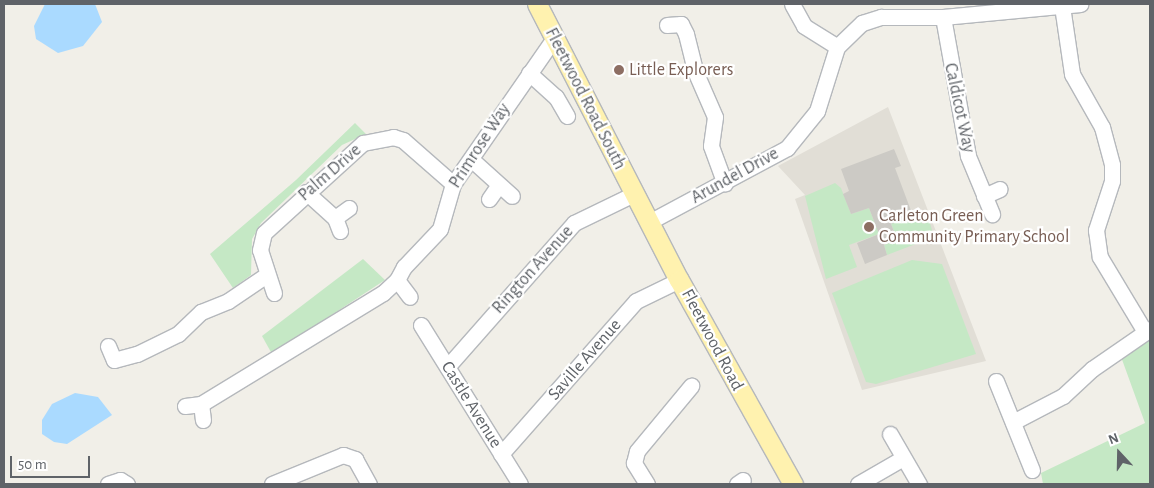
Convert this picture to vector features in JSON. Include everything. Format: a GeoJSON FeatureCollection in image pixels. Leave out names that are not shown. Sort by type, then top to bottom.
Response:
{"type":"FeatureCollection","features":[{"type":"Feature","properties":{"kind":"main road","name":"Fleetwood Road South"},"geometry":{"type":"LineString","coordinates":[[537,4],[634,194]]}},
{"type":"Feature","properties":{"kind":"main road","name":"Fleetwood Road"},"geometry":{"type":"LineString","coordinates":[[634,194],[679,280],[793,484]]}},
{"type":"Feature","properties":{"kind":"street"},"geometry":{"type":"LineString","coordinates":[[792,4],[804,26],[837,48]]}},
{"type":"Feature","properties":{"kind":"street","name":"Arundel Drive"},"geometry":{"type":"LineString","coordinates":[[649,222],[725,184],[775,156],[801,133],[820,104],[837,48],[862,23],[881,17],[942,17],[1080,4]]}},
{"type":"Feature","properties":{"kind":"street"},"geometry":{"type":"LineString","coordinates":[[1013,422],[1063,396],[1092,369],[1148,331],[1100,258],[1096,230],[1112,181],[1112,165],[1102,127],[1072,74],[1062,6]]}},
{"type":"Feature","properties":{"kind":"street","name":"Caldicot Way"},"geometry":{"type":"LineString","coordinates":[[942,17],[968,156],[992,214]]}},
{"type":"Feature","properties":{"kind":"street"},"geometry":{"type":"LineString","coordinates":[[676,20],[700,86],[715,118],[711,146],[725,184]]}},
{"type":"Feature","properties":{"kind":"street","name":"Primrose Way"},"geometry":{"type":"LineString","coordinates":[[185,406],[201,404],[383,293],[397,280],[404,267],[440,230],[453,184],[554,38]]}},
{"type":"Feature","properties":{"kind":"street"},"geometry":{"type":"LineString","coordinates":[[529,73],[556,97],[567,116]]}},
{"type":"Feature","properties":{"kind":"street","name":"Palm Drive"},"geometry":{"type":"LineString","coordinates":[[274,294],[266,276],[260,250],[264,233],[306,192],[363,143],[393,137],[403,140],[453,184]]}},
{"type":"Feature","properties":{"kind":"street"},"geometry":{"type":"LineString","coordinates":[[472,159],[498,186],[512,196]]}},
{"type":"Feature","properties":{"kind":"street"},"geometry":{"type":"LineString","coordinates":[[489,199],[498,186]]}},
{"type":"Feature","properties":{"kind":"street"},"geometry":{"type":"LineString","coordinates":[[984,196],[1000,190]]}},
{"type":"Feature","properties":{"kind":"street"},"geometry":{"type":"LineString","coordinates":[[306,192],[338,225],[349,208]]}},
{"type":"Feature","properties":{"kind":"street","name":"Rington Avenue"},"geometry":{"type":"LineString","coordinates":[[448,366],[574,223],[634,194]]}},
{"type":"Feature","properties":{"kind":"street"},"geometry":{"type":"LineString","coordinates":[[108,358],[137,354],[168,340],[201,312],[228,301],[266,276]]}},
{"type":"Feature","properties":{"kind":"street"},"geometry":{"type":"LineString","coordinates":[[397,280],[410,297]]}},
{"type":"Feature","properties":{"kind":"street","name":"Saville Avenue"},"geometry":{"type":"LineString","coordinates":[[501,454],[636,301],[679,280]]}},
{"type":"Feature","properties":{"kind":"street","name":"Castle Avenue"},"geometry":{"type":"LineString","coordinates":[[421,325],[520,484]]}},
{"type":"Feature","properties":{"kind":"street"},"geometry":{"type":"LineString","coordinates":[[996,381],[1032,470]]}},
{"type":"Feature","properties":{"kind":"street"},"geometry":{"type":"LineString","coordinates":[[647,484],[634,463],[636,451],[691,386]]}},
{"type":"Feature","properties":{"kind":"street"},"geometry":{"type":"LineString","coordinates":[[201,404],[204,420]]}},
{"type":"Feature","properties":{"kind":"street"},"geometry":{"type":"LineString","coordinates":[[890,434],[919,484]]}},
{"type":"Feature","properties":{"kind":"street"},"geometry":{"type":"LineString","coordinates":[[272,484],[343,455],[355,459],[369,484]]}},
{"type":"Feature","properties":{"kind":"street"},"geometry":{"type":"LineString","coordinates":[[858,484],[903,458]]}},
{"type":"Feature","properties":{"kind":"street"},"geometry":{"type":"LineString","coordinates":[[108,484],[120,480],[127,484]]}},
{"type":"Feature","properties":{"kind":"shaded area","name":"Carleton Green Community Primary School"},"geometry":{"type":"Polygon","coordinates":[[[888,107],[986,361],[862,390],[795,199],[805,195],[778,166],[888,107]]]}},
{"type":"Feature","properties":{"kind":"green space"},"geometry":{"type":"Polygon","coordinates":[[[355,123],[366,134],[342,145],[261,223],[252,239],[251,275],[233,288],[210,254],[296,180],[355,123]]]}},
{"type":"Feature","properties":{"kind":"green space"},"geometry":{"type":"Polygon","coordinates":[[[835,183],[841,188],[851,214],[869,208],[879,234],[849,245],[857,267],[826,279],[805,196],[835,183]]]}},
{"type":"Feature","properties":{"kind":"green space"},"geometry":{"type":"Polygon","coordinates":[[[927,213],[934,237],[887,255],[884,245],[897,239],[890,221],[915,215],[923,224],[927,222],[927,213]]]}},
{"type":"Feature","properties":{"kind":"green space"},"geometry":{"type":"Polygon","coordinates":[[[363,259],[385,280],[272,354],[262,336],[363,259]]]}},
{"type":"Feature","properties":{"kind":"green space"},"geometry":{"type":"Polygon","coordinates":[[[912,260],[942,264],[976,354],[876,384],[866,382],[832,293],[912,260]]]}},
{"type":"Feature","properties":{"kind":"green space"},"geometry":{"type":"Polygon","coordinates":[[[1150,337],[1150,484],[1043,484],[1041,473],[1145,423],[1120,354],[1150,337]]]}},
{"type":"Feature","properties":{"kind":"water"},"geometry":{"type":"Polygon","coordinates":[[[45,4],[95,4],[102,22],[83,46],[58,53],[36,39],[34,26],[45,4]]]}},
{"type":"Feature","properties":{"kind":"water"},"geometry":{"type":"Polygon","coordinates":[[[75,393],[98,397],[112,415],[67,444],[54,442],[42,434],[42,420],[52,404],[75,393]]]}},
{"type":"Feature","properties":{"kind":"building"},"geometry":{"type":"Polygon","coordinates":[[[894,149],[901,166],[895,168],[913,216],[891,224],[897,239],[884,245],[887,255],[865,264],[857,243],[879,234],[869,208],[851,214],[843,194],[849,191],[841,169],[894,149]]]}},
{"type":"Feature","properties":{"kind":"place","name":"Little Explorers"},"geometry":{"type":"Point","coordinates":[619,70]}},
{"type":"Feature","properties":{"kind":"place","name":"Carleton Green Community Primary School"},"geometry":{"type":"Point","coordinates":[869,227]}}]}
